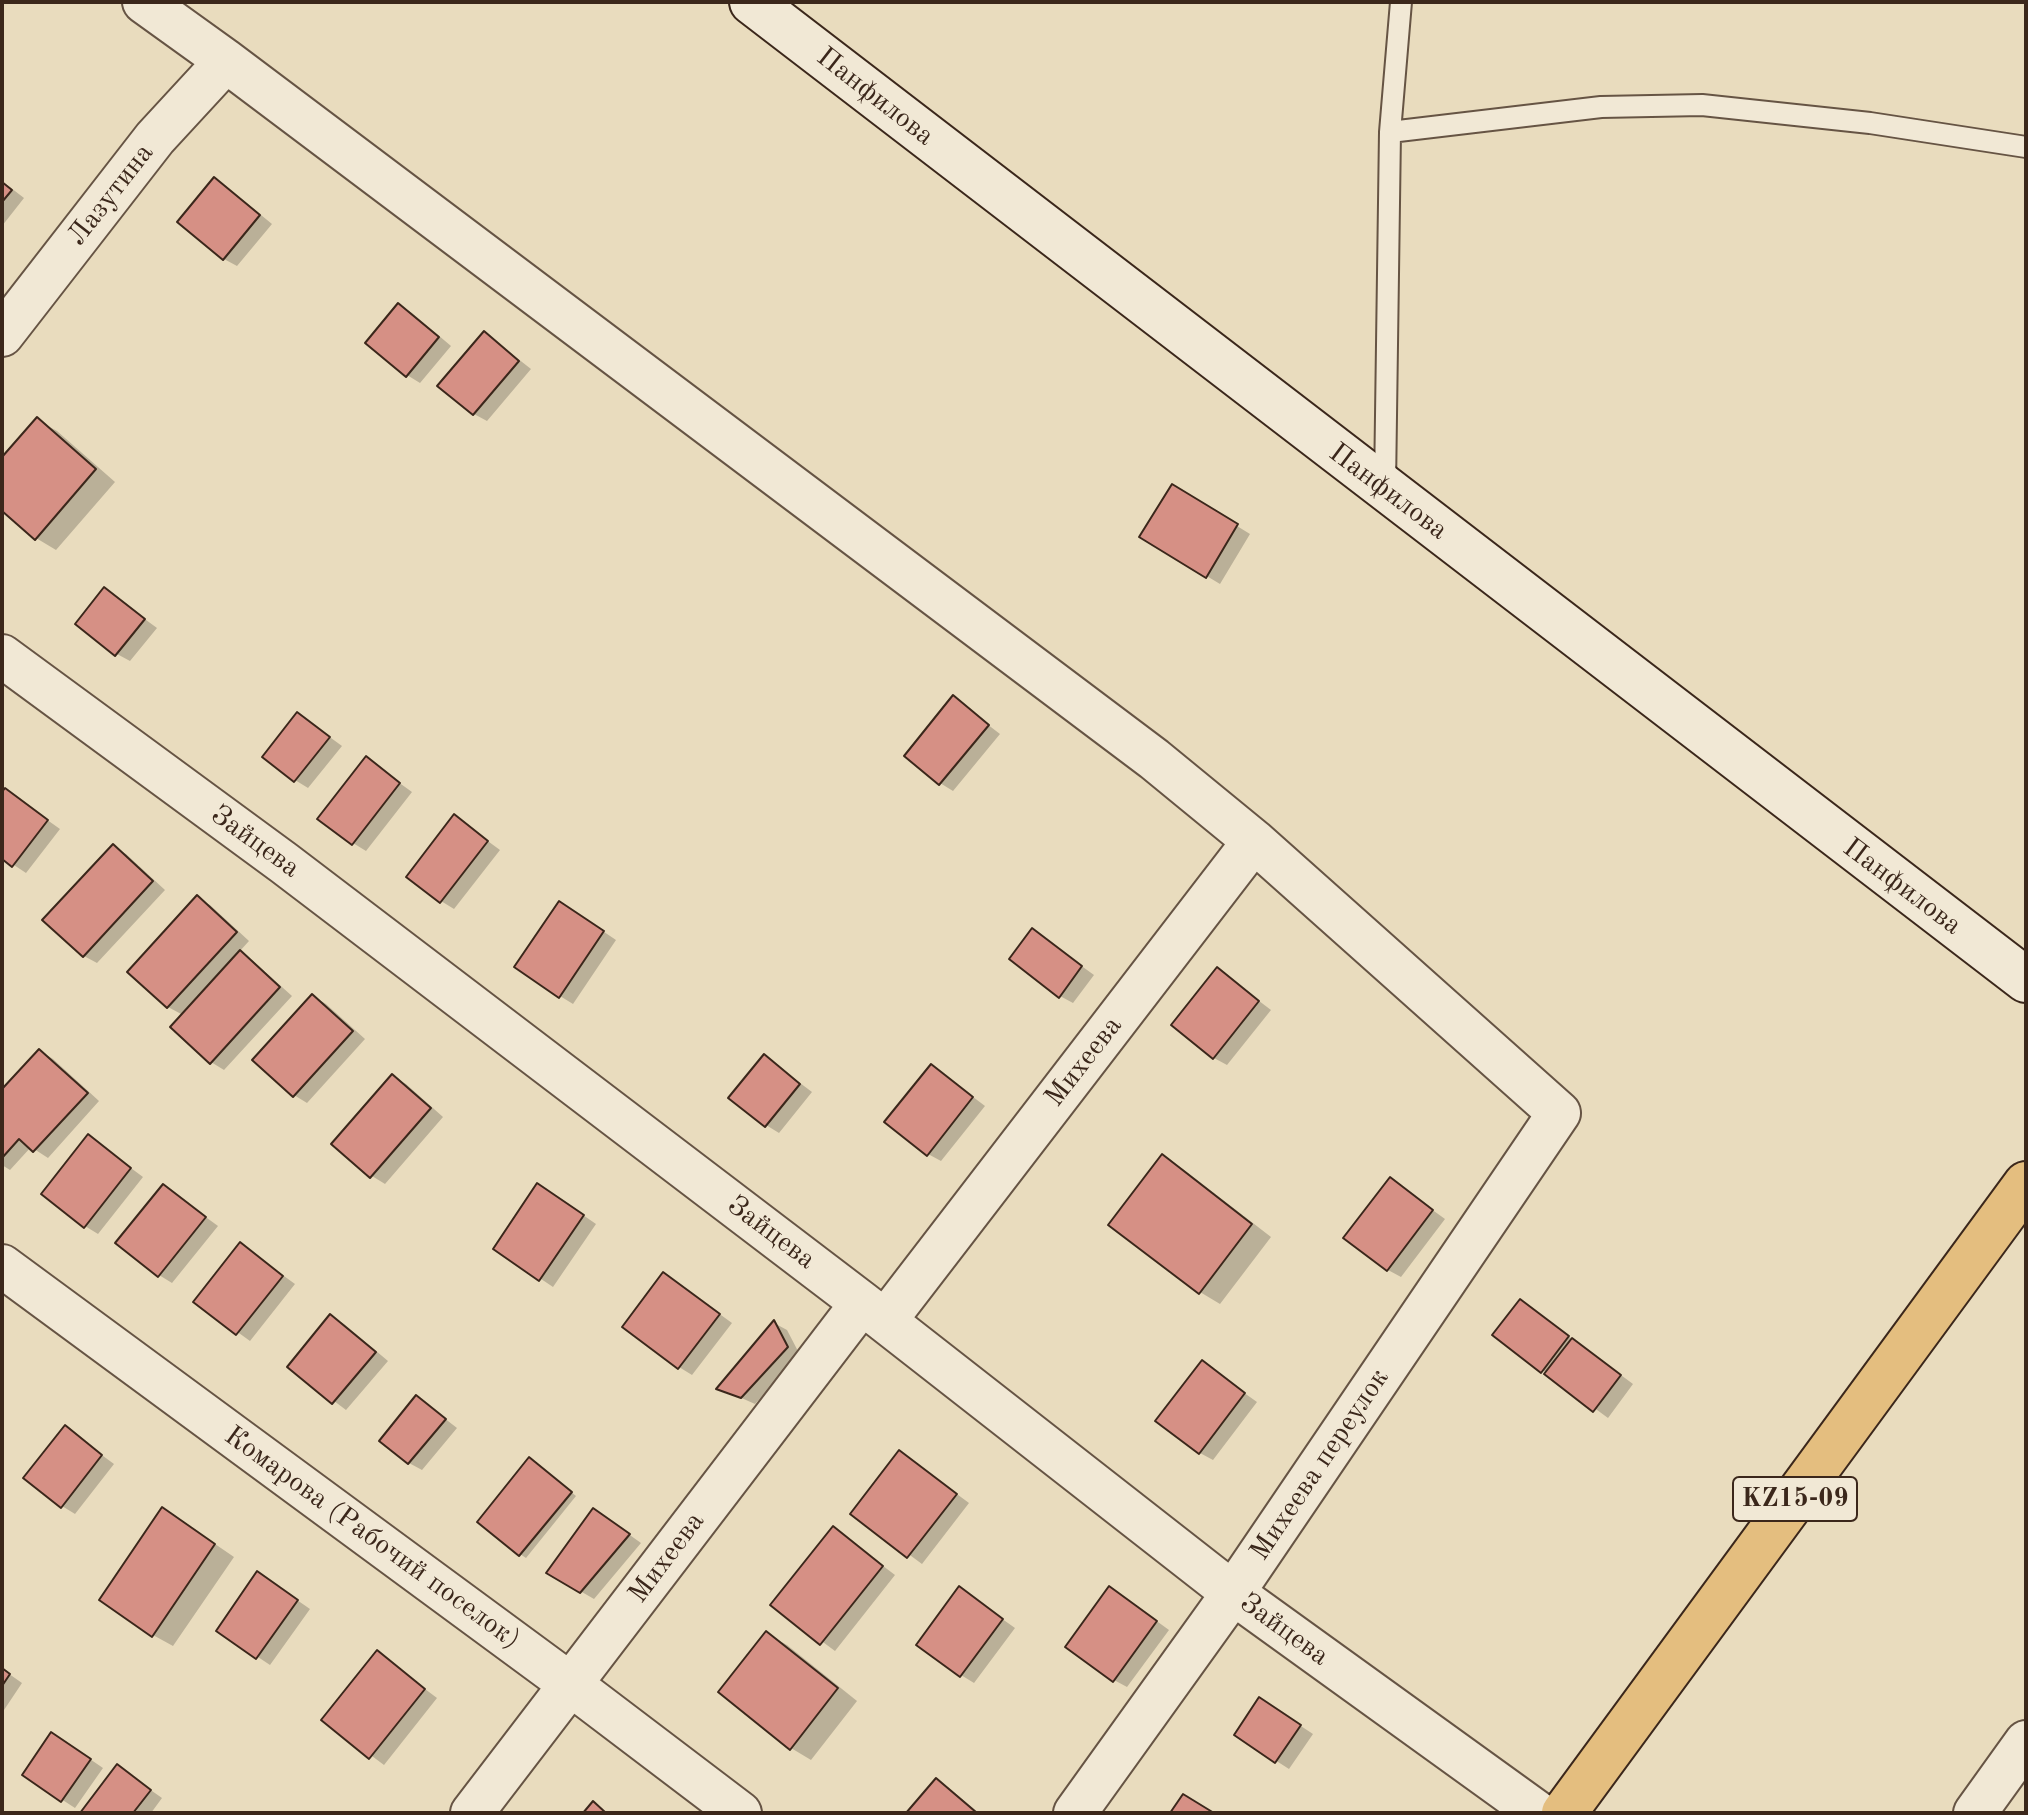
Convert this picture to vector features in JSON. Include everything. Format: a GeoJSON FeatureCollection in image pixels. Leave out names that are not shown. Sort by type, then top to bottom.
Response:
{"type":"FeatureCollection","features":[{"type":"Feature","properties":{"kind":"highway","name":"KZ15-09"},"geometry":{"type":"LineString","coordinates":[[1564,1813],[2026,1184]]}},
{"type":"Feature","properties":{"kind":"street"},"geometry":{"type":"LineString","coordinates":[[144,2],[1154,759],[1254,841]]}},
{"type":"Feature","properties":{"kind":"street","name":"Панфилова"},"geometry":{"type":"LineString","coordinates":[[752,2],[2026,980]]}},
{"type":"Feature","properties":{"kind":"street","name":"Лазутина"},"geometry":{"type":"LineString","coordinates":[[2,335],[155,138],[226,61]]}},
{"type":"Feature","properties":{"kind":"street","name":"Зайцева"},"geometry":{"type":"LineString","coordinates":[[2,656],[284,863],[874,1312],[1233,1593],[1538,1813]]}},
{"type":"Feature","properties":{"kind":"street","name":"Михеева переулок"},"geometry":{"type":"LineString","coordinates":[[1075,1813],[1233,1593],[1559,1113],[1254,841]]}},
{"type":"Feature","properties":{"kind":"street","name":"Михеева"},"geometry":{"type":"LineString","coordinates":[[472,1813],[570,1684],[1254,841]]}},
{"type":"Feature","properties":{"kind":"street","name":"Комарова (Рабочий поселок)"},"geometry":{"type":"LineString","coordinates":[[2,1266],[570,1684],[740,1813]]}},
{"type":"Feature","properties":{"kind":"street"},"geometry":{"type":"LineString","coordinates":[[1975,1813],[2026,1742]]}},
{"type":"Feature","properties":{"kind":"lane"},"geometry":{"type":"LineString","coordinates":[[1385,490],[1390,132],[1401,2]]}},
{"type":"Feature","properties":{"kind":"lane"},"geometry":{"type":"LineString","coordinates":[[1390,132],[1601,107],[1702,105],[1870,123],[2026,147]]}},
{"type":"Feature","properties":{"kind":"building"},"geometry":{"type":"Polygon","coordinates":[[[214,177],[260,215],[223,260],[177,222],[214,177]]]}},
{"type":"Feature","properties":{"kind":"building"},"geometry":{"type":"Polygon","coordinates":[[[2,182],[12,190],[2,202],[2,182]]]}},
{"type":"Feature","properties":{"kind":"building"},"geometry":{"type":"Polygon","coordinates":[[[398,303],[439,337],[406,377],[365,343],[398,303]]]}},
{"type":"Feature","properties":{"kind":"building"},"geometry":{"type":"Polygon","coordinates":[[[484,331],[519,361],[473,415],[437,386],[484,331]]]}},
{"type":"Feature","properties":{"kind":"building"},"geometry":{"type":"Polygon","coordinates":[[[37,417],[96,469],[35,540],[2,511],[2,457],[37,417]]]}},
{"type":"Feature","properties":{"kind":"building"},"geometry":{"type":"Polygon","coordinates":[[[1172,484],[1238,524],[1206,578],[1139,537],[1172,484]]]}},
{"type":"Feature","properties":{"kind":"building"},"geometry":{"type":"Polygon","coordinates":[[[104,587],[145,619],[115,656],[75,624],[104,587]]]}},
{"type":"Feature","properties":{"kind":"building"},"geometry":{"type":"Polygon","coordinates":[[[953,695],[989,725],[939,785],[904,756],[953,695]]]}},
{"type":"Feature","properties":{"kind":"building"},"geometry":{"type":"Polygon","coordinates":[[[297,712],[330,737],[294,782],[262,757],[297,712]]]}},
{"type":"Feature","properties":{"kind":"building"},"geometry":{"type":"Polygon","coordinates":[[[366,756],[400,783],[352,845],[317,819],[366,756]]]}},
{"type":"Feature","properties":{"kind":"building"},"geometry":{"type":"Polygon","coordinates":[[[5,788],[48,820],[12,867],[2,859],[2,792],[5,788]]]}},
{"type":"Feature","properties":{"kind":"building"},"geometry":{"type":"Polygon","coordinates":[[[454,814],[488,841],[440,903],[406,877],[454,814]]]}},
{"type":"Feature","properties":{"kind":"building"},"geometry":{"type":"Polygon","coordinates":[[[113,844],[153,881],[83,957],[42,920],[113,844]]]}},
{"type":"Feature","properties":{"kind":"building"},"geometry":{"type":"Polygon","coordinates":[[[197,895],[237,932],[167,1008],[127,972],[197,895]]]}},
{"type":"Feature","properties":{"kind":"building"},"geometry":{"type":"Polygon","coordinates":[[[559,901],[604,931],[559,998],[514,967],[559,901]]]}},
{"type":"Feature","properties":{"kind":"building"},"geometry":{"type":"Polygon","coordinates":[[[1032,928],[1082,966],[1059,998],[1009,959],[1032,928]]]}},
{"type":"Feature","properties":{"kind":"building"},"geometry":{"type":"Polygon","coordinates":[[[240,950],[280,987],[210,1064],[170,1027],[240,950]]]}},
{"type":"Feature","properties":{"kind":"building"},"geometry":{"type":"Polygon","coordinates":[[[1217,967],[1259,1001],[1213,1059],[1171,1025],[1217,967]]]}},
{"type":"Feature","properties":{"kind":"building"},"geometry":{"type":"Polygon","coordinates":[[[312,994],[353,1031],[293,1097],[252,1060],[312,994]]]}},
{"type":"Feature","properties":{"kind":"building"},"geometry":{"type":"Polygon","coordinates":[[[39,1049],[88,1093],[33,1152],[19,1139],[2,1158],[2,1089],[39,1049]]]}},
{"type":"Feature","properties":{"kind":"building"},"geometry":{"type":"Polygon","coordinates":[[[764,1054],[800,1084],[765,1127],[728,1098],[764,1054]]]}},
{"type":"Feature","properties":{"kind":"building"},"geometry":{"type":"Polygon","coordinates":[[[931,1064],[973,1097],[927,1156],[884,1122],[931,1064]]]}},
{"type":"Feature","properties":{"kind":"building"},"geometry":{"type":"Polygon","coordinates":[[[392,1074],[431,1108],[370,1178],[331,1144],[392,1074]]]}},
{"type":"Feature","properties":{"kind":"building"},"geometry":{"type":"Polygon","coordinates":[[[88,1134],[131,1168],[84,1228],[41,1194],[88,1134]]]}},
{"type":"Feature","properties":{"kind":"building"},"geometry":{"type":"Polygon","coordinates":[[[1162,1154],[1252,1224],[1199,1294],[1108,1225],[1162,1154]]]}},
{"type":"Feature","properties":{"kind":"building"},"geometry":{"type":"Polygon","coordinates":[[[1390,1177],[1433,1210],[1387,1271],[1343,1238],[1390,1177]]]}},
{"type":"Feature","properties":{"kind":"building"},"geometry":{"type":"Polygon","coordinates":[[[537,1183],[584,1215],[539,1281],[493,1249],[537,1183]]]}},
{"type":"Feature","properties":{"kind":"building"},"geometry":{"type":"Polygon","coordinates":[[[163,1184],[206,1217],[158,1277],[115,1243],[163,1184]]]}},
{"type":"Feature","properties":{"kind":"building"},"geometry":{"type":"Polygon","coordinates":[[[240,1242],[283,1276],[236,1335],[193,1302],[240,1242]]]}},
{"type":"Feature","properties":{"kind":"building"},"geometry":{"type":"Polygon","coordinates":[[[663,1272],[720,1314],[678,1369],[622,1327],[663,1272]]]}},
{"type":"Feature","properties":{"kind":"building"},"geometry":{"type":"Polygon","coordinates":[[[1520,1299],[1569,1336],[1541,1373],[1492,1335],[1520,1299]]]}},
{"type":"Feature","properties":{"kind":"building"},"geometry":{"type":"Polygon","coordinates":[[[330,1314],[376,1352],[332,1404],[287,1367],[330,1314]]]}},
{"type":"Feature","properties":{"kind":"building"},"geometry":{"type":"Polygon","coordinates":[[[774,1320],[788,1347],[741,1398],[716,1389],[774,1320]]]}},
{"type":"Feature","properties":{"kind":"building"},"geometry":{"type":"Polygon","coordinates":[[[1572,1338],[1621,1375],[1593,1412],[1544,1374],[1572,1338]]]}},
{"type":"Feature","properties":{"kind":"building"},"geometry":{"type":"Polygon","coordinates":[[[1202,1360],[1245,1393],[1199,1454],[1155,1421],[1202,1360]]]}},
{"type":"Feature","properties":{"kind":"building"},"geometry":{"type":"Polygon","coordinates":[[[416,1395],[446,1419],[408,1464],[379,1441],[416,1395]]]}},
{"type":"Feature","properties":{"kind":"building"},"geometry":{"type":"Polygon","coordinates":[[[65,1425],[102,1455],[61,1508],[23,1478],[65,1425]]]}},
{"type":"Feature","properties":{"kind":"building"},"geometry":{"type":"Polygon","coordinates":[[[899,1450],[957,1494],[907,1558],[850,1514],[899,1450]]]}},
{"type":"Feature","properties":{"kind":"building"},"geometry":{"type":"Polygon","coordinates":[[[529,1457],[572,1492],[519,1556],[477,1522],[529,1457]]]}},
{"type":"Feature","properties":{"kind":"building"},"geometry":{"type":"Polygon","coordinates":[[[162,1507],[215,1544],[152,1637],[99,1600],[162,1507]]]}},
{"type":"Feature","properties":{"kind":"building"},"geometry":{"type":"Polygon","coordinates":[[[593,1508],[630,1534],[580,1593],[546,1573],[593,1508]]]}},
{"type":"Feature","properties":{"kind":"building"},"geometry":{"type":"Polygon","coordinates":[[[833,1526],[883,1566],[820,1645],[770,1605],[833,1526]]]}},
{"type":"Feature","properties":{"kind":"building"},"geometry":{"type":"Polygon","coordinates":[[[257,1571],[298,1600],[256,1659],[216,1631],[257,1571]]]}},
{"type":"Feature","properties":{"kind":"building"},"geometry":{"type":"Polygon","coordinates":[[[959,1586],[1003,1619],[960,1677],[916,1645],[959,1586]]]}},
{"type":"Feature","properties":{"kind":"building"},"geometry":{"type":"Polygon","coordinates":[[[1109,1586],[1157,1621],[1113,1682],[1065,1647],[1109,1586]]]}},
{"type":"Feature","properties":{"kind":"building"},"geometry":{"type":"Polygon","coordinates":[[[766,1631],[838,1688],[790,1750],[718,1692],[766,1631]]]}},
{"type":"Feature","properties":{"kind":"building"},"geometry":{"type":"Polygon","coordinates":[[[377,1650],[425,1689],[369,1759],[321,1720],[377,1650]]]}},
{"type":"Feature","properties":{"kind":"building"},"geometry":{"type":"Polygon","coordinates":[[[2,1668],[10,1674],[2,1686],[2,1668]]]}},
{"type":"Feature","properties":{"kind":"building"},"geometry":{"type":"Polygon","coordinates":[[[1259,1697],[1301,1725],[1275,1763],[1234,1735],[1259,1697]]]}},
{"type":"Feature","properties":{"kind":"building"},"geometry":{"type":"Polygon","coordinates":[[[51,1732],[91,1759],[61,1802],[22,1775],[51,1732]]]}},
{"type":"Feature","properties":{"kind":"building"},"geometry":{"type":"Polygon","coordinates":[[[117,1764],[151,1790],[133,1813],[80,1813],[117,1764]]]}},
{"type":"Feature","properties":{"kind":"building"},"geometry":{"type":"Polygon","coordinates":[[[936,1778],[977,1813],[906,1813],[936,1778]]]}},
{"type":"Feature","properties":{"kind":"building"},"geometry":{"type":"Polygon","coordinates":[[[1183,1794],[1214,1813],[1170,1813],[1183,1794]]]}},
{"type":"Feature","properties":{"kind":"building"},"geometry":{"type":"Polygon","coordinates":[[[593,1801],[606,1813],[583,1813],[593,1801]]]}}]}
